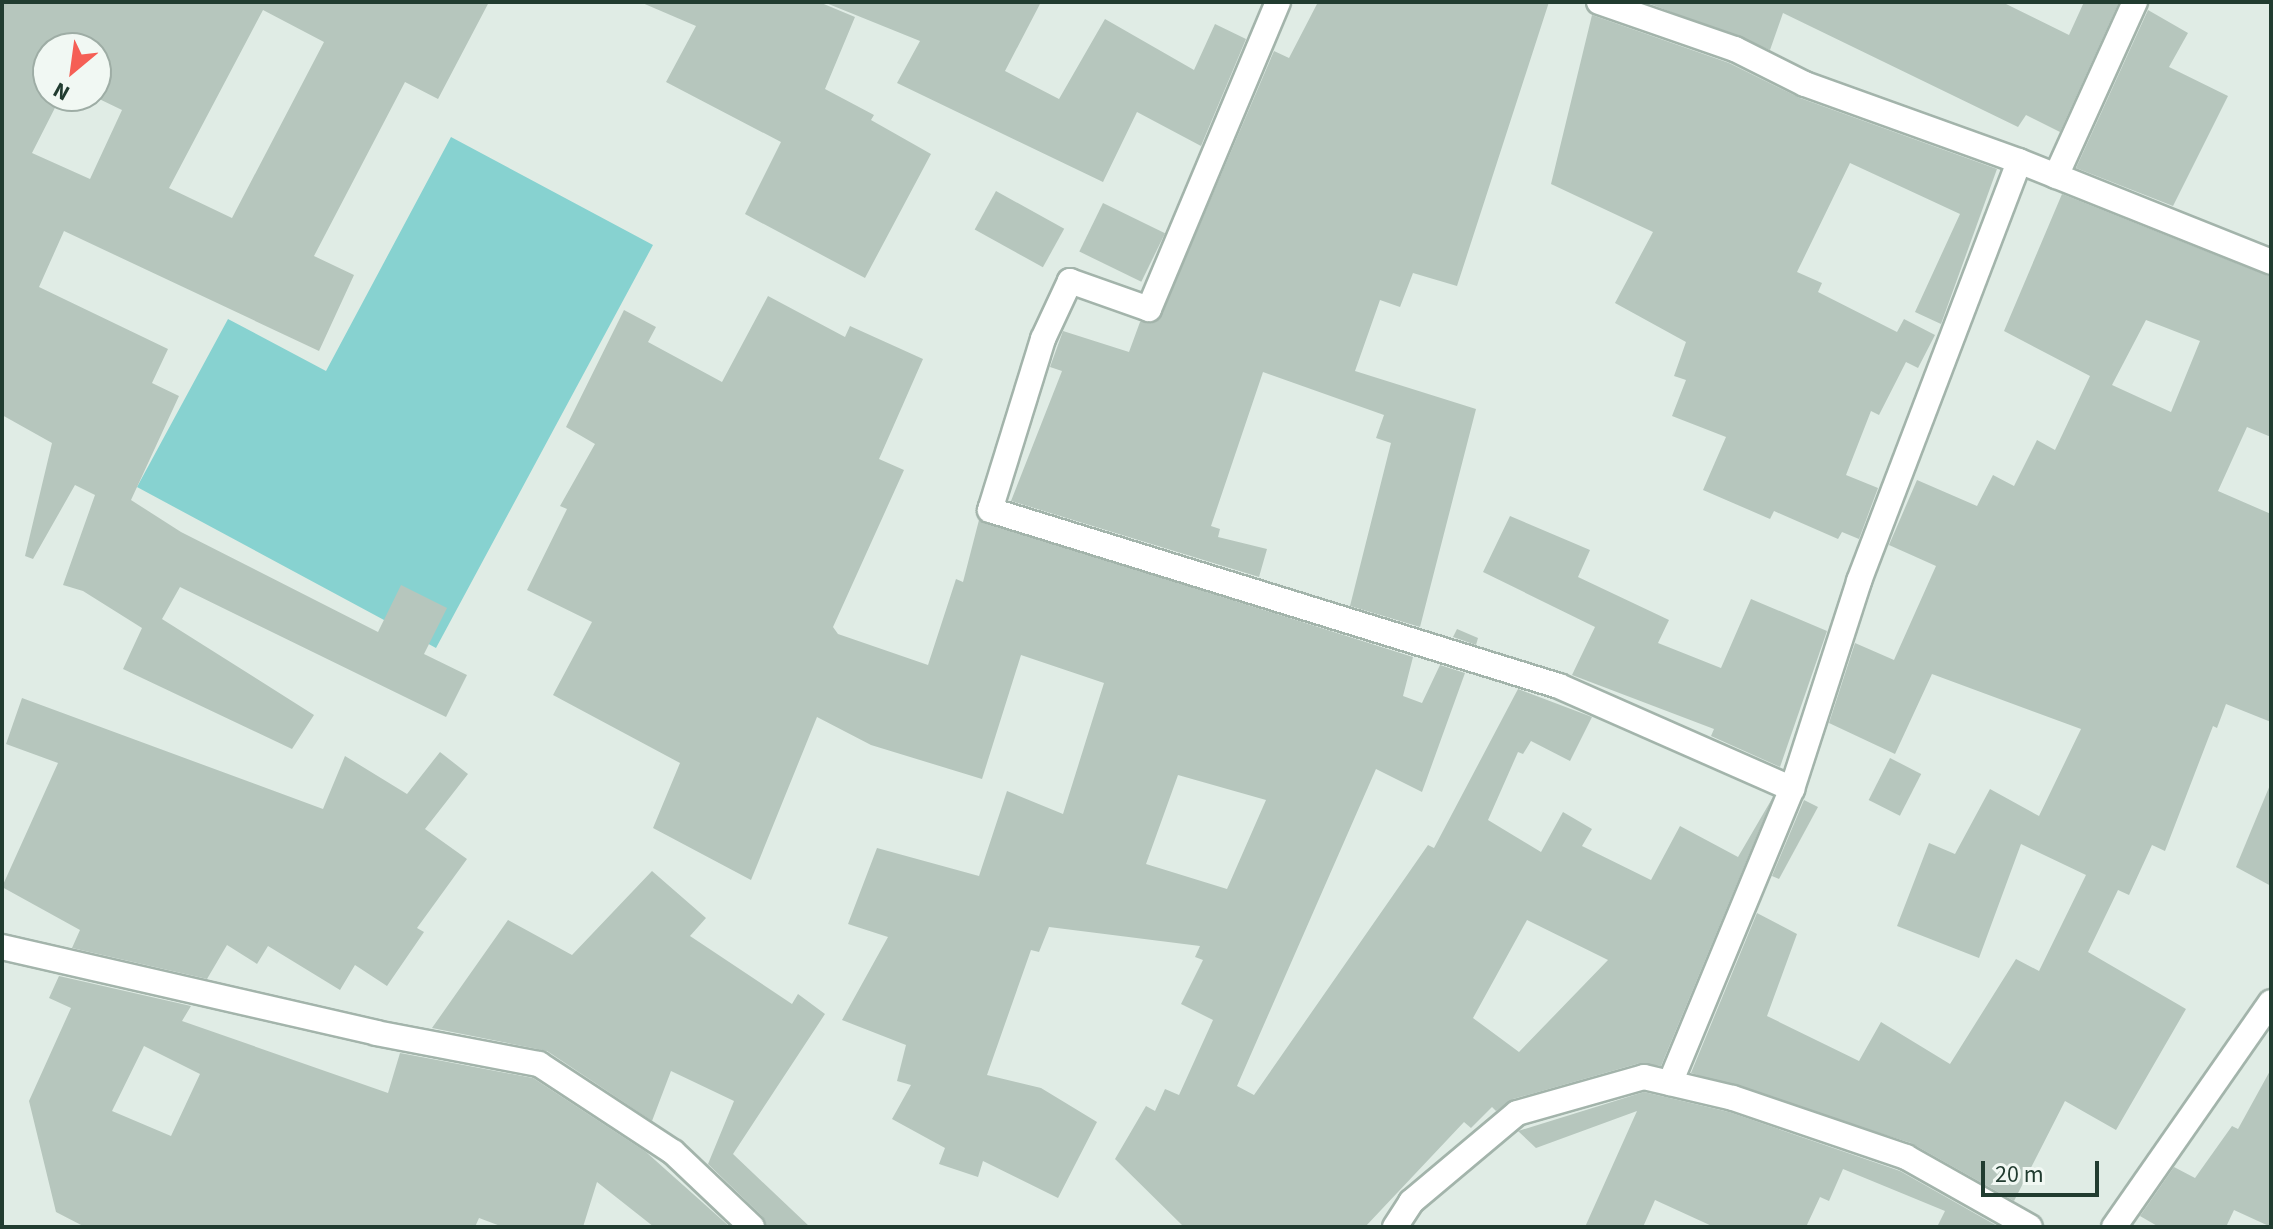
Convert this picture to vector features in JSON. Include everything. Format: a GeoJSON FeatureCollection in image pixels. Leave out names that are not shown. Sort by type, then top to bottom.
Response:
{"type":"FeatureCollection","features":[{"type":"Feature","properties":{"kind":"street"},"geometry":{"type":"LineString","coordinates":[[1278,2],[1149,309],[1070,281],[1043,339],[990,510],[1559,686],[1792,789]]}},
{"type":"Feature","properties":{"kind":"street"},"geometry":{"type":"LineString","coordinates":[[1599,2],[1735,49],[1805,84],[2019,161],[2271,262]]}},
{"type":"Feature","properties":{"kind":"street"},"geometry":{"type":"LineString","coordinates":[[2056,176],[2135,2]]}},
{"type":"Feature","properties":{"kind":"street"},"geometry":{"type":"LineString","coordinates":[[1670,1083],[1792,789],[1859,581],[2019,161]]}},
{"type":"Feature","properties":{"kind":"street"},"geometry":{"type":"LineString","coordinates":[[2,947],[376,1033],[539,1064],[673,1152],[752,1227]]}},
{"type":"Feature","properties":{"kind":"street"},"geometry":{"type":"LineString","coordinates":[[2114,1227],[2271,1002]]}},
{"type":"Feature","properties":{"kind":"street"},"geometry":{"type":"LineString","coordinates":[[1395,1227],[1411,1202],[1517,1113],[1644,1077],[1733,1098],[1906,1157],[2030,1227]]}},
{"type":"Feature","properties":{"kind":"water"},"geometry":{"type":"Polygon","coordinates":[[[451,137],[653,245],[436,648],[137,487],[228,319],[326,371],[451,137]]]}},
{"type":"Feature","properties":{"kind":"building"},"geometry":{"type":"Polygon","coordinates":[[[2,2],[489,2],[438,99],[405,82],[314,256],[354,275],[319,351],[64,231],[39,287],[168,349],[152,383],[179,396],[131,500],[181,532],[378,632],[401,585],[447,608],[424,654],[467,675],[446,717],[180,587],[162,619],[314,715],[292,749],[123,669],[142,628],[83,591],[63,585],[95,495],[75,485],[33,559],[25,556],[52,443],[2,415],[2,2]],[[263,10],[169,188],[232,218],[324,42],[263,10]]]}},
{"type":"Feature","properties":{"kind":"building"},"geometry":{"type":"Polygon","coordinates":[[[640,2],[819,2],[855,17],[825,89],[874,115],[871,120],[931,154],[865,278],[745,214],[781,142],[666,82],[696,26],[640,2]]]}},
{"type":"Feature","properties":{"kind":"building"},"geometry":{"type":"Polygon","coordinates":[[[1041,2],[1005,71],[1059,99],[1105,19],[1194,70],[1215,24],[1246,39],[1201,146],[1137,112],[1103,182],[897,83],[920,41],[826,3],[1041,2]]]}},
{"type":"Feature","properties":{"kind":"building"},"geometry":{"type":"Polygon","coordinates":[[[1318,2],[1549,2],[1457,286],[1413,273],[1400,307],[1380,300],[1355,371],[1476,409],[1420,627],[1350,606],[1391,443],[1376,438],[1384,415],[1263,372],[1211,526],[1220,529],[1218,537],[1267,549],[1259,577],[1011,501],[1062,371],[1050,367],[1063,331],[1129,352],[1140,322],[1159,320],[1274,51],[1289,58],[1318,2]]]}},
{"type":"Feature","properties":{"kind":"building"},"geometry":{"type":"Polygon","coordinates":[[[1645,2],[2002,2],[2069,35],[2084,2],[2119,2],[2060,132],[2026,115],[2018,127],[1783,13],[1770,50],[1645,2]]]}},
{"type":"Feature","properties":{"kind":"building"},"geometry":{"type":"Polygon","coordinates":[[[2148,10],[2188,33],[2169,67],[2228,96],[2173,206],[2076,168],[2148,10]]]}},
{"type":"Feature","properties":{"kind":"building"},"geometry":{"type":"Polygon","coordinates":[[[1592,15],[1729,63],[1800,98],[1997,169],[1941,324],[1915,312],[1960,214],[1850,163],[1797,272],[1822,283],[1818,292],[1897,332],[1904,319],[1935,335],[1918,368],[1906,362],[1879,415],[1871,411],[1846,475],[1878,488],[1859,539],[1842,532],[1838,539],[1774,511],[1770,519],[1703,490],[1726,437],[1672,416],[1686,380],[1674,376],[1686,342],[1615,303],[1653,232],[1551,184],[1592,15]]]}},
{"type":"Feature","properties":{"kind":"building"},"geometry":{"type":"Polygon","coordinates":[[[996,191],[1064,229],[1043,267],[975,229],[996,191]]]}},
{"type":"Feature","properties":{"kind":"building"},"geometry":{"type":"Polygon","coordinates":[[[2062,194],[2271,277],[2271,437],[2247,427],[2218,491],[2271,514],[2271,722],[2226,704],[2217,728],[2213,726],[2165,851],[2152,845],[2129,895],[2118,890],[2088,952],[2186,1009],[2116,1130],[2065,1101],[2014,1201],[1911,1143],[1691,1073],[1757,913],[1797,934],[1767,1016],[1859,1061],[1881,1022],[1950,1064],[2016,959],[2039,971],[2086,875],[2021,844],[1979,958],[1897,926],[1929,843],[1955,854],[1990,789],[2039,816],[2081,729],[1932,674],[1895,754],[1829,723],[1855,643],[1894,660],[1936,566],[1889,545],[1917,480],[1977,506],[1993,475],[2014,486],[2037,440],[2055,450],[2090,376],[2004,331],[2062,194]],[[2146,320],[2112,385],[2171,412],[2200,341],[2146,320]]]}},
{"type":"Feature","properties":{"kind":"building"},"geometry":{"type":"Polygon","coordinates":[[[1103,203],[1165,233],[1141,282],[1079,252],[1103,203]]]}},
{"type":"Feature","properties":{"kind":"building"},"geometry":{"type":"Polygon","coordinates":[[[768,296],[845,337],[850,326],[923,359],[879,459],[904,470],[833,627],[838,634],[928,665],[956,579],[963,582],[979,520],[1413,657],[1403,696],[1422,703],[1440,665],[1465,673],[1422,792],[1376,769],[1237,1086],[1254,1095],[1428,845],[1434,848],[1518,689],[1592,717],[1570,761],[1531,741],[1523,754],[1518,752],[1488,820],[1541,852],[1563,812],[1592,829],[1582,846],[1651,880],[1680,826],[1738,857],[1773,797],[1661,1066],[1640,1063],[1513,1099],[1496,1111],[1492,1107],[1471,1128],[1464,1122],[1365,1227],[1184,1227],[1115,1159],[1146,1106],[1155,1111],[1165,1089],[1179,1095],[1213,1020],[1181,1004],[1203,960],[1195,957],[1200,946],[1049,927],[1039,952],[1031,950],[987,1075],[1041,1088],[1097,1122],[1058,1198],[983,1161],[978,1177],[939,1164],[945,1148],[892,1119],[911,1085],[897,1081],[906,1045],[842,1020],[888,937],[848,924],[877,848],[979,876],[1007,791],[1063,814],[1104,683],[1021,655],[982,779],[871,745],[817,717],[751,880],[653,828],[680,763],[553,695],[592,622],[527,590],[567,509],[560,506],[595,444],[566,427],[624,310],[656,327],[648,342],[722,382],[768,296]],[[1178,775],[1146,864],[1227,889],[1266,800],[1178,775]],[[1527,920],[1473,1018],[1519,1052],[1608,960],[1527,920]]]}},
{"type":"Feature","properties":{"kind":"building"},"geometry":{"type":"Polygon","coordinates":[[[1510,516],[1590,550],[1578,577],[1669,620],[1658,643],[1721,668],[1751,599],[1827,631],[1780,767],[1711,736],[1714,729],[1572,675],[1595,627],[1483,572],[1510,516]]]}},
{"type":"Feature","properties":{"kind":"building"},"geometry":{"type":"Polygon","coordinates":[[[1457,629],[1478,638],[1476,645],[1453,637],[1457,629]]]}},
{"type":"Feature","properties":{"kind":"building"},"geometry":{"type":"Polygon","coordinates":[[[22,698],[323,809],[345,756],[407,794],[440,752],[468,774],[425,829],[467,859],[417,928],[424,932],[387,986],[355,965],[340,990],[268,946],[257,964],[227,945],[207,979],[72,948],[80,930],[2,887],[58,763],[6,744],[22,698]]]}},
{"type":"Feature","properties":{"kind":"building"},"geometry":{"type":"Polygon","coordinates":[[[1890,758],[1921,774],[1900,816],[1869,800],[1890,758]]]}},
{"type":"Feature","properties":{"kind":"building"},"geometry":{"type":"Polygon","coordinates":[[[2271,785],[2271,886],[2236,867],[2271,785]]]}},
{"type":"Feature","properties":{"kind":"building"},"geometry":{"type":"Polygon","coordinates":[[[1804,800],[1818,807],[1779,879],[1772,876],[1804,800]]]}},
{"type":"Feature","properties":{"kind":"building"},"geometry":{"type":"Polygon","coordinates":[[[652,871],[706,918],[690,936],[792,1004],[798,994],[825,1014],[733,1154],[810,1227],[767,1227],[762,1216],[708,1164],[734,1101],[671,1071],[652,1121],[547,1051],[432,1028],[508,920],[572,955],[652,871]]]}},
{"type":"Feature","properties":{"kind":"building"},"geometry":{"type":"Polygon","coordinates":[[[59,976],[191,1006],[182,1021],[388,1093],[400,1053],[533,1078],[646,1152],[730,1227],[654,1227],[597,1182],[583,1227],[503,1227],[479,1218],[475,1227],[85,1227],[56,1212],[29,1101],[71,1008],[49,998],[59,976]],[[144,1046],[112,1111],[171,1136],[200,1074],[144,1046]]]}},
{"type":"Feature","properties":{"kind":"building"},"geometry":{"type":"Polygon","coordinates":[[[2271,1069],[2271,1227],[2234,1210],[2226,1227],[2159,1227],[2140,1216],[2174,1167],[2195,1178],[2232,1126],[2238,1129],[2271,1069]]]}},
{"type":"Feature","properties":{"kind":"building"},"geometry":{"type":"Polygon","coordinates":[[[1644,1092],[1729,1112],[1900,1171],[1999,1227],[1937,1227],[1945,1211],[1843,1169],[1829,1201],[1820,1197],[1806,1227],[1714,1227],[1655,1200],[1643,1227],[1585,1227],[1637,1111],[1536,1148],[1518,1131],[1644,1092]]]}}]}
